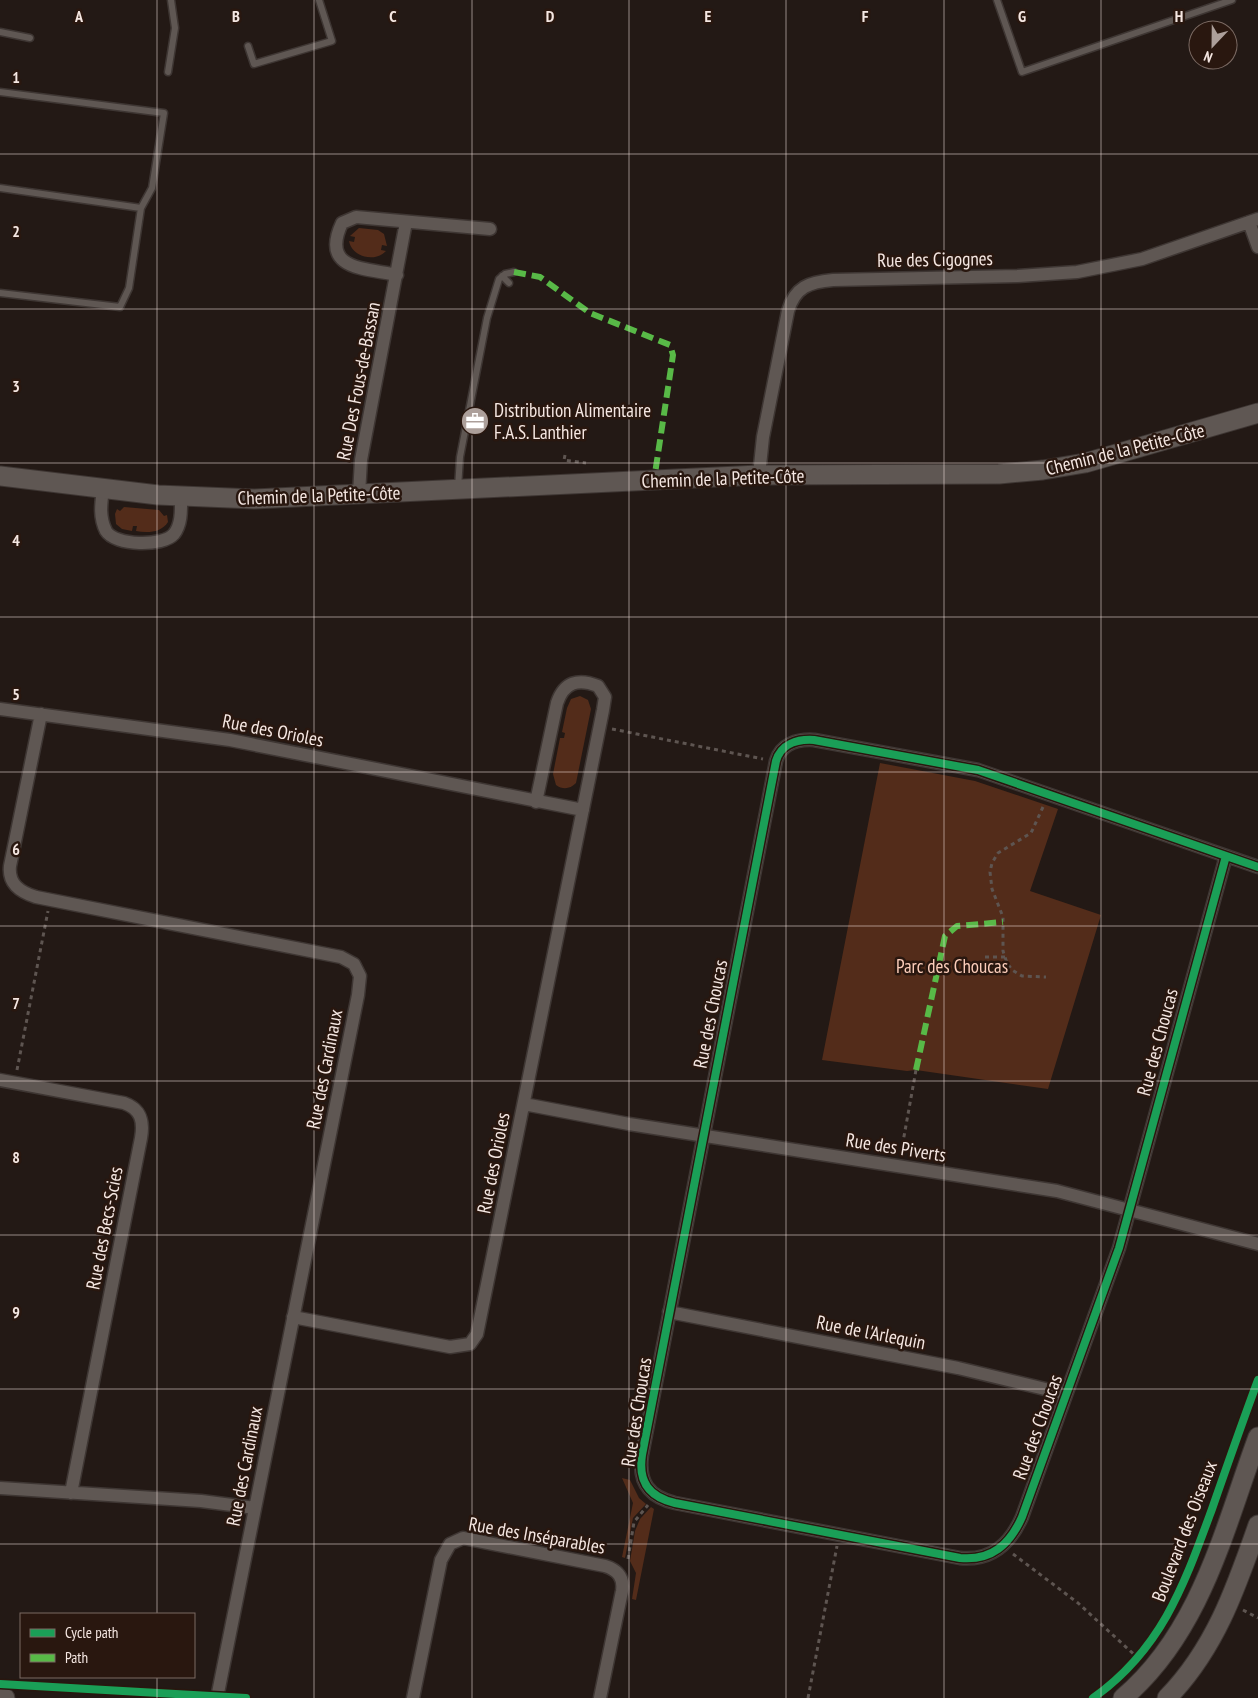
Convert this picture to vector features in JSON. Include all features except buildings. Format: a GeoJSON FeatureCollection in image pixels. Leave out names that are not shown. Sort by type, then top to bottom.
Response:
{"type":"FeatureCollection","features":[{"type":"Feature","properties":{"kind":"street"},"geometry":{"type":"LineString","coordinates":[[397,275],[345,263],[336,252],[342,223],[350,218],[490,229]]}},
{"type":"Feature","properties":{"kind":"street"},"geometry":{"type":"LineString","coordinates":[[1254,221],[1258,247]]}},
{"type":"Feature","properties":{"kind":"street","name":"Rue des Cigognes"},"geometry":{"type":"LineString","coordinates":[[759,475],[763,437],[788,311],[796,293],[808,283],[833,280],[1026,276],[1077,272],[1142,259],[1254,221]]}},
{"type":"Feature","properties":{"kind":"street","name":"Rue Des Fous-de-Bassan"},"geometry":{"type":"LineString","coordinates":[[359,494],[361,460],[406,222]]}},
{"type":"Feature","properties":{"kind":"street","name":"Chemin de la Petite-Côte"},"geometry":{"type":"LineString","coordinates":[[0,476],[103,490],[182,497],[269,499],[759,475],[980,475],[1034,472],[1106,457],[1258,413]]}},
{"type":"Feature","properties":{"kind":"street"},"geometry":{"type":"LineString","coordinates":[[103,490],[101,517],[107,531],[117,539],[140,543],[162,541],[174,534],[179,524],[182,497]]}},
{"type":"Feature","properties":{"kind":"street","name":"Rue des Orioles"},"geometry":{"type":"LineString","coordinates":[[293,1317],[456,1348],[470,1344],[480,1328],[604,702],[602,689],[593,684],[569,684],[562,690],[557,703],[536,802]]}},
{"type":"Feature","properties":{"kind":"street","name":"Rue des Orioles"},"geometry":{"type":"LineString","coordinates":[[0,708],[230,740],[583,810]]}},
{"type":"Feature","properties":{"kind":"street","name":"Rue des Cardinaux"},"geometry":{"type":"LineString","coordinates":[[41,714],[10,866],[10,878],[18,889],[36,897],[341,957],[351,961],[357,967],[360,976],[358,995],[217,1698]]}},
{"type":"Feature","properties":{"kind":"street","name":"Rue des Choucas"},"geometry":{"type":"LineString","coordinates":[[1226,856],[1130,1208],[1109,1277],[1014,1534],[998,1550],[982,1557],[967,1559],[675,1504],[661,1500],[652,1494],[644,1484],[640,1472],[669,1312],[776,761],[780,751],[795,741],[814,740],[978,770],[1258,867]]}},
{"type":"Feature","properties":{"kind":"street","name":"Rue des Becs-Scies"},"geometry":{"type":"LineString","coordinates":[[0,1080],[124,1103],[135,1108],[143,1121],[142,1138],[71,1493]]}},
{"type":"Feature","properties":{"kind":"street","name":"Rue des Piverts"},"geometry":{"type":"LineString","coordinates":[[524,1104],[604,1120],[1057,1191],[1130,1208],[1258,1244]]}},
{"type":"Feature","properties":{"kind":"street","name":"Rue de l'Arlequin"},"geometry":{"type":"LineString","coordinates":[[669,1312],[958,1368],[1066,1394]]}},
{"type":"Feature","properties":{"kind":"street","name":"Boulevard des Oiseaux"},"geometry":{"type":"LineString","coordinates":[[1123,1698],[1162,1659],[1192,1612],[1258,1437]]}},
{"type":"Feature","properties":{"kind":"street"},"geometry":{"type":"LineString","coordinates":[[0,1488],[200,1501],[255,1508]]}},
{"type":"Feature","properties":{"kind":"street"},"geometry":{"type":"LineString","coordinates":[[1167,1698],[1193,1669],[1211,1640],[1230,1603],[1258,1524]]}},
{"type":"Feature","properties":{"kind":"street","name":"Rue des Inséparables"},"geometry":{"type":"LineString","coordinates":[[413,1698],[441,1560],[450,1544],[463,1538],[605,1566],[614,1570],[620,1576],[623,1586],[600,1698]]}},
{"type":"Feature","properties":{"kind":"street"},"geometry":{"type":"LineString","coordinates":[[0,1698],[5,1698]]}},
{"type":"Feature","properties":{"kind":"lane"},"geometry":{"type":"LineString","coordinates":[[168,72],[175,28],[171,0]]}},
{"type":"Feature","properties":{"kind":"lane"},"geometry":{"type":"LineString","coordinates":[[248,46],[254,64],[332,41],[319,0]]}},
{"type":"Feature","properties":{"kind":"lane"},"geometry":{"type":"LineString","coordinates":[[997,0],[1022,72],[1232,0]]}},
{"type":"Feature","properties":{"kind":"lane"},"geometry":{"type":"LineString","coordinates":[[0,32],[30,38]]}},
{"type":"Feature","properties":{"kind":"lane"},"geometry":{"type":"LineString","coordinates":[[0,92],[164,113],[152,188],[141,208],[129,288],[120,307],[0,293]]}},
{"type":"Feature","properties":{"kind":"lane"},"geometry":{"type":"LineString","coordinates":[[0,188],[141,208]]}},
{"type":"Feature","properties":{"kind":"lane"},"geometry":{"type":"LineString","coordinates":[[458,489],[460,457],[473,384],[494,288],[502,276],[514,272]]}},
{"type":"Feature","properties":{"kind":"lane"},"geometry":{"type":"LineString","coordinates":[[502,276],[510,283]]}},
{"type":"Feature","properties":{"kind":"path"},"geometry":{"type":"LineString","coordinates":[[565,455],[564,460],[586,463]]}},
{"type":"Feature","properties":{"kind":"path"},"geometry":{"type":"LineString","coordinates":[[612,728],[764,759]]}},
{"type":"Feature","properties":{"kind":"path"},"geometry":{"type":"LineString","coordinates":[[1044,804],[1032,833],[1001,850],[991,867],[992,886],[1003,917],[1005,957],[1012,970],[1022,976],[1046,977]]}},
{"type":"Feature","properties":{"kind":"path"},"geometry":{"type":"LineString","coordinates":[[16,1071],[48,911]]}},
{"type":"Feature","properties":{"kind":"path"},"geometry":{"type":"LineString","coordinates":[[985,957],[1005,957]]}},
{"type":"Feature","properties":{"kind":"path"},"geometry":{"type":"LineString","coordinates":[[901,1154],[916,1070]]}},
{"type":"Feature","properties":{"kind":"path"},"geometry":{"type":"LineString","coordinates":[[628,1559],[634,1522],[648,1505]]}},
{"type":"Feature","properties":{"kind":"path"},"geometry":{"type":"LineString","coordinates":[[808,1698],[837,1546]]}},
{"type":"Feature","properties":{"kind":"path"},"geometry":{"type":"LineString","coordinates":[[1013,1554],[1078,1603],[1139,1659]]}},
{"type":"Feature","properties":{"kind":"path"},"geometry":{"type":"LineString","coordinates":[[1242,1608],[1246,1613],[1258,1618]]}},
{"type":"Feature","properties":{"kind":"green space"},"geometry":{"type":"Polygon","coordinates":[[[359,228],[378,230],[384,234],[387,246],[382,245],[381,250],[386,251],[376,257],[370,257],[354,251],[349,241],[354,242],[355,237],[350,236],[359,228]]]}},
{"type":"Feature","properties":{"kind":"green space"},"geometry":{"type":"Polygon","coordinates":[[[124,507],[159,510],[164,516],[167,515],[168,522],[162,528],[154,531],[136,531],[137,526],[133,526],[132,531],[122,529],[116,524],[115,514],[117,509],[120,511],[124,507]]]}},
{"type":"Feature","properties":{"kind":"green space"},"geometry":{"type":"Polygon","coordinates":[[[580,696],[588,700],[591,709],[576,783],[569,788],[559,787],[556,785],[553,774],[560,738],[564,738],[565,733],[562,732],[571,699],[580,696]]]}},
{"type":"Feature","properties":{"kind":"green space","name":"Parc des Choucas"},"geometry":{"type":"Polygon","coordinates":[[[880,763],[975,781],[1058,809],[1030,891],[1101,915],[1048,1089],[916,1070],[907,1071],[822,1060],[880,763]]]}},
{"type":"Feature","properties":{"kind":"green space"},"geometry":{"type":"Polygon","coordinates":[[[622,1478],[630,1480],[639,1498],[646,1504],[633,1518],[625,1558],[622,1557],[633,1503],[622,1478]]]}},
{"type":"Feature","properties":{"kind":"green space"},"geometry":{"type":"Polygon","coordinates":[[[651,1507],[654,1509],[636,1600],[632,1599],[636,1573],[630,1561],[635,1531],[640,1519],[651,1507]]]}},
{"type":"Feature","properties":{"kind":"marked path"},"geometry":{"type":"LineString","coordinates":[[514,272],[540,277],[590,313],[670,345],[673,355],[654,480]]}},
{"type":"Feature","properties":{"kind":"marked path"},"geometry":{"type":"LineString","coordinates":[[916,1070],[945,936],[957,926],[1003,922]]}},
{"type":"Feature","properties":{"kind":"cycle path"},"geometry":{"type":"LineString","coordinates":[[1226,856],[1119,1248],[1022,1517],[1006,1543],[982,1557],[960,1558],[675,1503],[658,1497],[652,1492],[647,1487],[642,1473],[642,1455],[776,761],[782,750],[790,744],[802,740],[814,740],[978,770],[1258,867]]}},
{"type":"Feature","properties":{"kind":"cycle path"},"geometry":{"type":"LineString","coordinates":[[1093,1698],[1117,1679],[1137,1658],[1154,1637],[1168,1614],[1202,1537],[1258,1380]]}},
{"type":"Feature","properties":{"kind":"cycle path"},"geometry":{"type":"LineString","coordinates":[[0,1684],[246,1698]]}},
{"type":"Feature","properties":{"kind":"place","name":"Distribution Alimentaire F.A.S. Lanthier"},"geometry":{"type":"Point","coordinates":[475,421]}}]}
